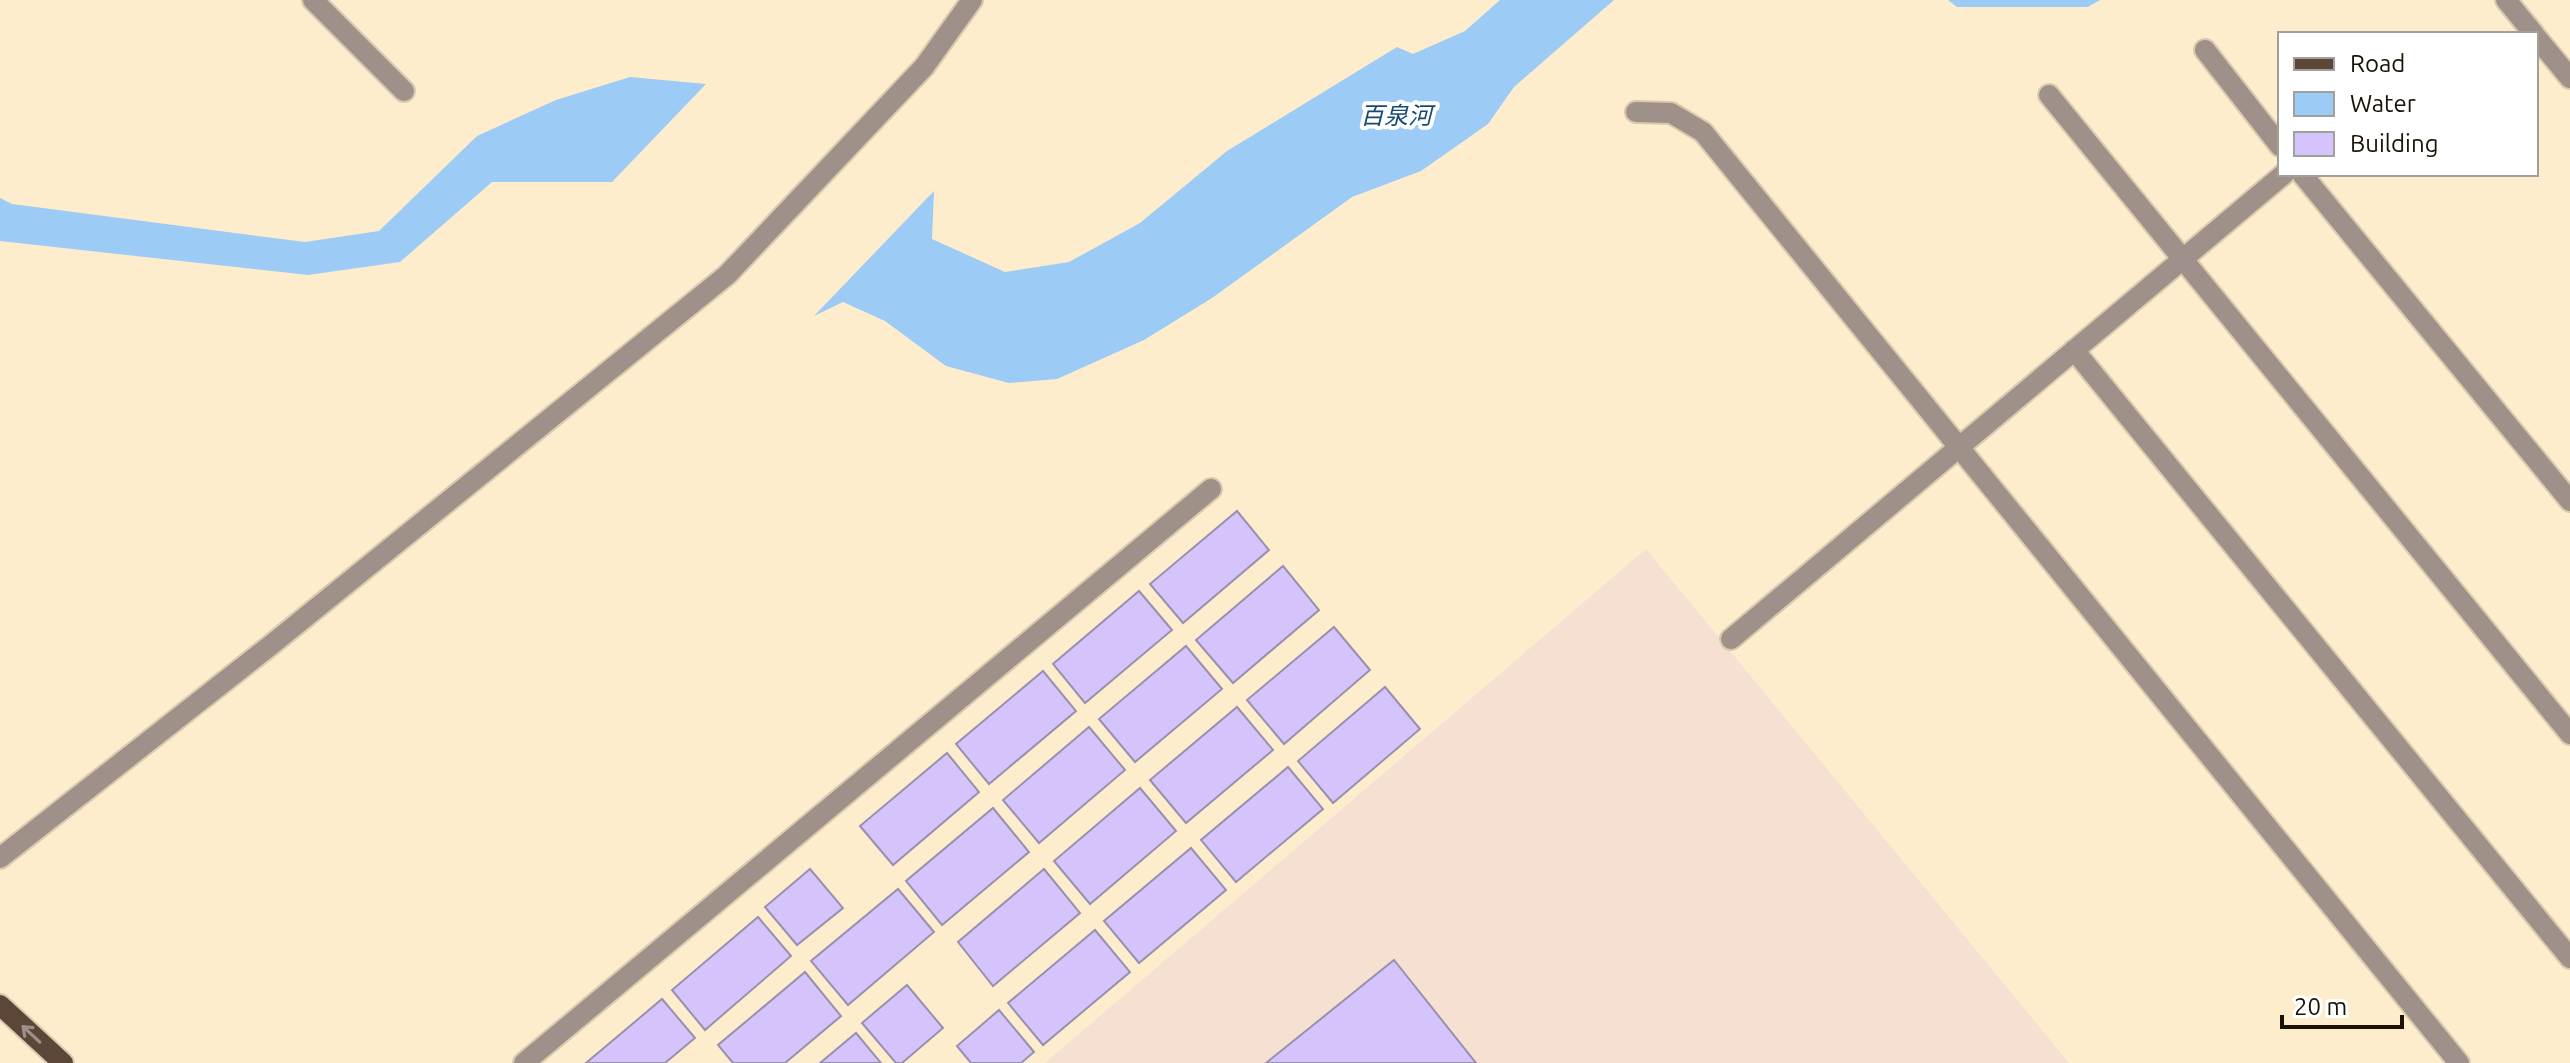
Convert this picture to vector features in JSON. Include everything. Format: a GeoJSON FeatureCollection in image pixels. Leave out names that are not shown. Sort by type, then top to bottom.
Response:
{"type":"FeatureCollection","features":[{"type":"Feature","properties":{"kind":"main road"},"geometry":{"type":"LineString","coordinates":[[0,1005],[63,1063]]}},
{"type":"Feature","properties":{"kind":"street"},"geometry":{"type":"LineString","coordinates":[[313,0],[404,91]]}},
{"type":"Feature","properties":{"kind":"street"},"geometry":{"type":"LineString","coordinates":[[0,858],[271,645],[727,275],[924,67],[972,0]]}},
{"type":"Feature","properties":{"kind":"street"},"geometry":{"type":"LineString","coordinates":[[2506,0],[2532,32]]}},
{"type":"Feature","properties":{"kind":"street"},"geometry":{"type":"LineString","coordinates":[[2538,40],[2570,78]]}},
{"type":"Feature","properties":{"kind":"street"},"geometry":{"type":"LineString","coordinates":[[2205,50],[2278,143]]}},
{"type":"Feature","properties":{"kind":"street"},"geometry":{"type":"LineString","coordinates":[[2049,95],[2570,734]]}},
{"type":"Feature","properties":{"kind":"street"},"geometry":{"type":"LineString","coordinates":[[1636,112],[1671,113],[1703,132],[2459,1063]]}},
{"type":"Feature","properties":{"kind":"street"},"geometry":{"type":"LineString","coordinates":[[1731,639],[2282,176]]}},
{"type":"Feature","properties":{"kind":"street"},"geometry":{"type":"LineString","coordinates":[[2304,176],[2570,501]]}},
{"type":"Feature","properties":{"kind":"street"},"geometry":{"type":"LineString","coordinates":[[2074,350],[2570,958]]}},
{"type":"Feature","properties":{"kind":"street"},"geometry":{"type":"LineString","coordinates":[[524,1063],[1211,489]]}},
{"type":"Feature","properties":{"kind":"shaded area"},"geometry":{"type":"Polygon","coordinates":[[[1646,549],[2069,1063],[1045,1063],[1646,549]]]}},
{"type":"Feature","properties":{"kind":"water","name":"百泉河"},"geometry":{"type":"Polygon","coordinates":[[[1500,0],[1614,0],[1514,87],[1488,124],[1421,171],[1352,197],[1212,298],[1144,340],[1057,379],[1009,383],[946,366],[885,321],[843,302],[814,316],[934,191],[932,239],[1005,272],[1069,262],[1140,223],[1227,151],[1397,47],[1413,54],[1465,31],[1500,0]]]}},
{"type":"Feature","properties":{"kind":"water"},"geometry":{"type":"Polygon","coordinates":[[[1948,0],[2100,0],[2088,7],[1957,7],[1948,0]]]}},
{"type":"Feature","properties":{"kind":"water"},"geometry":{"type":"Polygon","coordinates":[[[630,77],[706,84],[612,182],[492,182],[400,262],[308,275],[0,241],[0,198],[12,204],[305,242],[379,231],[477,136],[556,100],[630,77]]]}},
{"type":"Feature","properties":{"kind":"building"},"geometry":{"type":"Polygon","coordinates":[[[1237,511],[1269,550],[1183,623],[1150,584],[1237,511]]]}},
{"type":"Feature","properties":{"kind":"building"},"geometry":{"type":"Polygon","coordinates":[[[1283,566],[1319,610],[1233,683],[1196,640],[1283,566]]]}},
{"type":"Feature","properties":{"kind":"building"},"geometry":{"type":"Polygon","coordinates":[[[1139,591],[1172,630],[1085,703],[1053,664],[1139,591]]]}},
{"type":"Feature","properties":{"kind":"building"},"geometry":{"type":"Polygon","coordinates":[[[1334,627],[1370,670],[1284,744],[1247,700],[1334,627]]]}},
{"type":"Feature","properties":{"kind":"building"},"geometry":{"type":"Polygon","coordinates":[[[1186,646],[1222,689],[1135,762],[1099,719],[1186,646]]]}},
{"type":"Feature","properties":{"kind":"building"},"geometry":{"type":"Polygon","coordinates":[[[1043,671],[1076,711],[989,784],[956,744],[1043,671]]]}},
{"type":"Feature","properties":{"kind":"building"},"geometry":{"type":"Polygon","coordinates":[[[1385,687],[1420,729],[1333,803],[1298,761],[1385,687]]]}},
{"type":"Feature","properties":{"kind":"building"},"geometry":{"type":"Polygon","coordinates":[[[1237,707],[1273,750],[1186,823],[1150,780],[1237,707]]]}},
{"type":"Feature","properties":{"kind":"building"},"geometry":{"type":"Polygon","coordinates":[[[1089,727],[1125,770],[1039,843],[1003,800],[1089,727]]]}},
{"type":"Feature","properties":{"kind":"building"},"geometry":{"type":"Polygon","coordinates":[[[947,753],[979,792],[893,865],[860,826],[947,753]]]}},
{"type":"Feature","properties":{"kind":"building"},"geometry":{"type":"Polygon","coordinates":[[[1288,767],[1323,809],[1236,882],[1201,840],[1288,767]]]}},
{"type":"Feature","properties":{"kind":"building"},"geometry":{"type":"Polygon","coordinates":[[[1140,788],[1176,831],[1090,904],[1054,861],[1140,788]]]}},
{"type":"Feature","properties":{"kind":"building"},"geometry":{"type":"Polygon","coordinates":[[[993,808],[1029,852],[942,925],[906,881],[993,808]]]}},
{"type":"Feature","properties":{"kind":"building"},"geometry":{"type":"Polygon","coordinates":[[[1191,848],[1226,890],[1139,963],[1104,921],[1191,848]]]}},
{"type":"Feature","properties":{"kind":"building"},"geometry":{"type":"Polygon","coordinates":[[[810,869],[843,908],[797,945],[765,907],[810,869]]]}},
{"type":"Feature","properties":{"kind":"building"},"geometry":{"type":"Polygon","coordinates":[[[1044,869],[1080,913],[993,986],[958,942],[1044,869]]]}},
{"type":"Feature","properties":{"kind":"building"},"geometry":{"type":"Polygon","coordinates":[[[898,889],[934,932],[848,1005],[811,961],[898,889]]]}},
{"type":"Feature","properties":{"kind":"building"},"geometry":{"type":"Polygon","coordinates":[[[758,917],[791,956],[705,1030],[672,990],[758,917]]]}},
{"type":"Feature","properties":{"kind":"building"},"geometry":{"type":"Polygon","coordinates":[[[1095,930],[1130,972],[1043,1045],[1008,1003],[1095,930]]]}},
{"type":"Feature","properties":{"kind":"building"},"geometry":{"type":"Polygon","coordinates":[[[1394,960],[1476,1063],[1266,1063],[1394,960]]]}},
{"type":"Feature","properties":{"kind":"building"},"geometry":{"type":"Polygon","coordinates":[[[805,972],[841,1016],[785,1063],[733,1063],[718,1045],[805,972]]]}},
{"type":"Feature","properties":{"kind":"building"},"geometry":{"type":"Polygon","coordinates":[[[907,985],[943,1028],[902,1063],[896,1063],[862,1023],[907,985]]]}},
{"type":"Feature","properties":{"kind":"building"},"geometry":{"type":"Polygon","coordinates":[[[662,999],[695,1038],[665,1063],[586,1063],[662,999]]]}},
{"type":"Feature","properties":{"kind":"building"},"geometry":{"type":"Polygon","coordinates":[[[999,1010],[1034,1052],[1021,1063],[971,1063],[957,1046],[999,1010]]]}},
{"type":"Feature","properties":{"kind":"building"},"geometry":{"type":"Polygon","coordinates":[[[856,1033],[881,1063],[820,1063],[856,1033]]]}}]}
